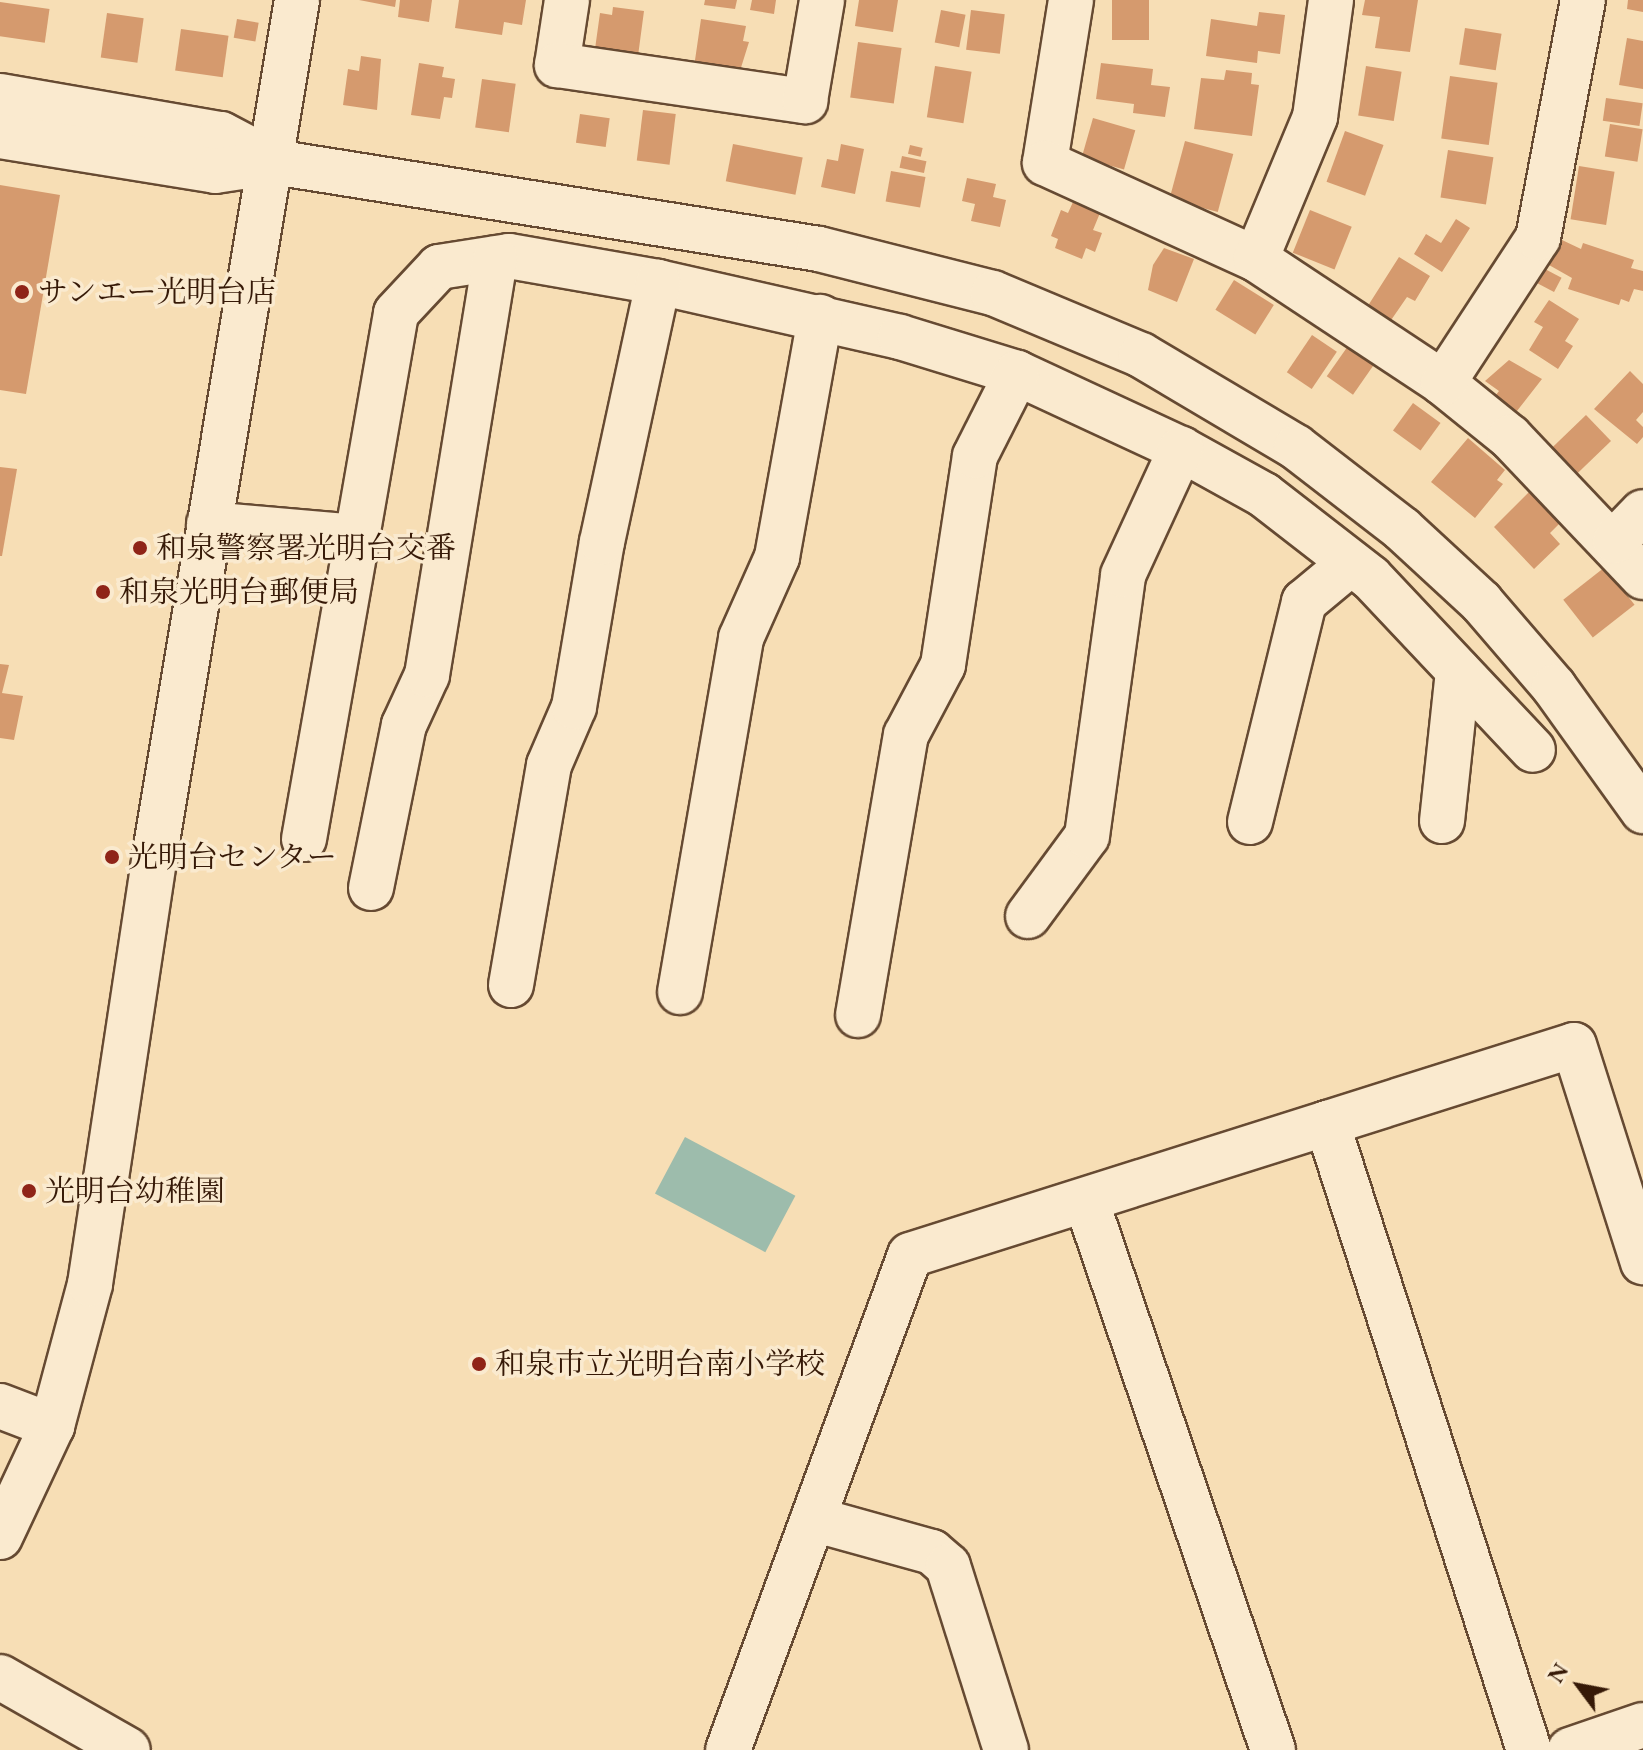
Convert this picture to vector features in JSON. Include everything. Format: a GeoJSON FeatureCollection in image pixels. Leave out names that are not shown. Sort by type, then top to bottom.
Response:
{"type":"FeatureCollection","features":[{"type":"Feature","properties":{"kind":"street"},"geometry":{"type":"LineString","coordinates":[[0,1537],[52,1426],[90,1284],[209,524],[274,162],[297,0]]}},
{"type":"Feature","properties":{"kind":"street"},"geometry":{"type":"LineString","coordinates":[[567,0],[557,65],[805,101],[822,0]]}},
{"type":"Feature","properties":{"kind":"street"},"geometry":{"type":"LineString","coordinates":[[1071,0],[1045,163],[1256,259],[1443,383],[1629,526],[1643,577]]}},
{"type":"Feature","properties":{"kind":"street"},"geometry":{"type":"LineString","coordinates":[[1256,259],[1315,117],[1331,0]]}},
{"type":"Feature","properties":{"kind":"street"},"geometry":{"type":"LineString","coordinates":[[1443,383],[1538,238],[1583,0]]}},
{"type":"Feature","properties":{"kind":"street"},"geometry":{"type":"LineString","coordinates":[[0,96],[221,134],[274,162]]}},
{"type":"Feature","properties":{"kind":"street"},"geometry":{"type":"LineString","coordinates":[[0,136],[215,171],[274,162],[819,249],[993,293],[1141,355],[1296,447],[1402,529],[1481,602],[1554,687],[1643,811]]}},
{"type":"Feature","properties":{"kind":"street"},"geometry":{"type":"LineString","coordinates":[[304,839],[396,313],[439,267],[509,256],[658,282],[820,317],[1017,373],[1181,449],[1264,495],[1351,563],[1533,750]]}},
{"type":"Feature","properties":{"kind":"street"},"geometry":{"type":"LineString","coordinates":[[371,888],[404,725],[427,675],[495,259]]}},
{"type":"Feature","properties":{"kind":"street"},"geometry":{"type":"LineString","coordinates":[[511,985],[549,765],[574,707],[602,542],[658,282]]}},
{"type":"Feature","properties":{"kind":"street"},"geometry":{"type":"LineString","coordinates":[[680,992],[741,638],[777,557],[820,317]]}},
{"type":"Feature","properties":{"kind":"street"},"geometry":{"type":"LineString","coordinates":[[858,1015],[906,735],[943,665],[975,456],[1017,373]]}},
{"type":"Feature","properties":{"kind":"street"},"geometry":{"type":"LineString","coordinates":[[1028,916],[1087,836],[1123,575],[1181,449]]}},
{"type":"Feature","properties":{"kind":"street"},"geometry":{"type":"LineString","coordinates":[[209,524],[357,537]]}},
{"type":"Feature","properties":{"kind":"street"},"geometry":{"type":"LineString","coordinates":[[1250,822],[1304,602],[1351,563]]}},
{"type":"Feature","properties":{"kind":"street"},"geometry":{"type":"LineString","coordinates":[[1442,821],[1458,671]]}},
{"type":"Feature","properties":{"kind":"street"},"geometry":{"type":"LineString","coordinates":[[728,1750],[910,1255],[1087,1203],[1574,1045],[1643,1262]]}},
{"type":"Feature","properties":{"kind":"street"},"geometry":{"type":"LineString","coordinates":[[1327,1123],[1529,1750]]}},
{"type":"Feature","properties":{"kind":"street"},"geometry":{"type":"LineString","coordinates":[[1087,1203],[1273,1750]]}},
{"type":"Feature","properties":{"kind":"street"},"geometry":{"type":"LineString","coordinates":[[0,1406],[52,1426]]}},
{"type":"Feature","properties":{"kind":"street"},"geometry":{"type":"LineString","coordinates":[[813,1519],[932,1552],[948,1566],[1006,1750]]}},
{"type":"Feature","properties":{"kind":"street"},"geometry":{"type":"LineString","coordinates":[[0,1677],[128,1750]]}},
{"type":"Feature","properties":{"kind":"street"},"geometry":{"type":"LineString","coordinates":[[1570,1750],[1643,1725]]}},
{"type":"Feature","properties":{"kind":"shaded area"},"geometry":{"type":"Polygon","coordinates":[[[685,1137],[795,1196],[765,1252],[655,1194],[685,1137]]]}},
{"type":"Feature","properties":{"kind":"building"},"geometry":{"type":"Polygon","coordinates":[[[359,0],[396,0],[395,7],[359,0]]]}},
{"type":"Feature","properties":{"kind":"building"},"geometry":{"type":"Polygon","coordinates":[[[400,0],[432,0],[429,22],[398,17],[400,0]]]}},
{"type":"Feature","properties":{"kind":"building"},"geometry":{"type":"Polygon","coordinates":[[[459,0],[526,0],[522,25],[504,22],[502,35],[455,28],[459,0]]]}},
{"type":"Feature","properties":{"kind":"building"},"geometry":{"type":"Polygon","coordinates":[[[705,0],[737,0],[735,9],[704,5],[705,0]]]}},
{"type":"Feature","properties":{"kind":"building"},"geometry":{"type":"Polygon","coordinates":[[[752,0],[776,0],[774,14],[750,10],[752,0]]]}},
{"type":"Feature","properties":{"kind":"building"},"geometry":{"type":"Polygon","coordinates":[[[859,0],[898,0],[893,32],[855,26],[859,0]]]}},
{"type":"Feature","properties":{"kind":"building"},"geometry":{"type":"Polygon","coordinates":[[[1112,0],[1149,0],[1149,40],[1112,40],[1112,0]]]}},
{"type":"Feature","properties":{"kind":"building"},"geometry":{"type":"Polygon","coordinates":[[[1365,0],[1418,0],[1410,52],[1375,48],[1380,17],[1362,15],[1365,0]]]}},
{"type":"Feature","properties":{"kind":"building"},"geometry":{"type":"Polygon","coordinates":[[[1628,0],[1643,0],[1643,12],[1627,9],[1628,0]]]}},
{"type":"Feature","properties":{"kind":"building"},"geometry":{"type":"Polygon","coordinates":[[[0,2],[50,9],[45,43],[0,36],[0,2]]]}},
{"type":"Feature","properties":{"kind":"building"},"geometry":{"type":"Polygon","coordinates":[[[613,7],[644,11],[638,56],[595,49],[600,13],[612,15],[613,7]]]}},
{"type":"Feature","properties":{"kind":"building"},"geometry":{"type":"Polygon","coordinates":[[[941,10],[966,15],[959,47],[935,42],[941,10]]]}},
{"type":"Feature","properties":{"kind":"building"},"geometry":{"type":"Polygon","coordinates":[[[971,10],[1005,14],[1000,54],[966,50],[971,10]]]}},
{"type":"Feature","properties":{"kind":"building"},"geometry":{"type":"Polygon","coordinates":[[[1259,12],[1285,15],[1280,54],[1258,51],[1257,63],[1206,56],[1211,19],[1257,26],[1259,12]]]}},
{"type":"Feature","properties":{"kind":"building"},"geometry":{"type":"Polygon","coordinates":[[[107,13],[144,18],[137,63],[101,58],[107,13]]]}},
{"type":"Feature","properties":{"kind":"building"},"geometry":{"type":"Polygon","coordinates":[[[237,19],[259,23],[255,42],[234,38],[237,19]]]}},
{"type":"Feature","properties":{"kind":"building"},"geometry":{"type":"Polygon","coordinates":[[[701,19],[746,26],[743,41],[749,42],[739,74],[694,67],[701,19]]]}},
{"type":"Feature","properties":{"kind":"building"},"geometry":{"type":"Polygon","coordinates":[[[1465,28],[1502,34],[1496,70],[1459,65],[1465,28]]]}},
{"type":"Feature","properties":{"kind":"building"},"geometry":{"type":"Polygon","coordinates":[[[181,29],[229,36],[223,77],[175,71],[181,29]]]}},
{"type":"Feature","properties":{"kind":"building"},"geometry":{"type":"Polygon","coordinates":[[[1627,38],[1643,41],[1643,89],[1619,85],[1627,38]]]}},
{"type":"Feature","properties":{"kind":"building"},"geometry":{"type":"Polygon","coordinates":[[[858,42],[902,48],[894,104],[850,97],[858,42]]]}},
{"type":"Feature","properties":{"kind":"building"},"geometry":{"type":"Polygon","coordinates":[[[361,56],[381,59],[377,110],[343,105],[348,69],[359,71],[361,56]]]}},
{"type":"Feature","properties":{"kind":"building"},"geometry":{"type":"Polygon","coordinates":[[[419,63],[444,67],[442,77],[455,79],[452,98],[444,97],[440,119],[411,115],[419,63]]]}},
{"type":"Feature","properties":{"kind":"building"},"geometry":{"type":"Polygon","coordinates":[[[1101,63],[1153,69],[1151,85],[1170,87],[1165,117],[1133,113],[1134,104],[1096,99],[1101,63]]]}},
{"type":"Feature","properties":{"kind":"building"},"geometry":{"type":"Polygon","coordinates":[[[935,66],[972,72],[963,123],[927,117],[935,66]]]}},
{"type":"Feature","properties":{"kind":"building"},"geometry":{"type":"Polygon","coordinates":[[[1366,66],[1402,72],[1394,121],[1358,115],[1366,66]]]}},
{"type":"Feature","properties":{"kind":"building"},"geometry":{"type":"Polygon","coordinates":[[[1226,70],[1252,73],[1251,84],[1259,85],[1252,136],[1194,129],[1201,78],[1224,80],[1226,70]]]}},
{"type":"Feature","properties":{"kind":"building"},"geometry":{"type":"Polygon","coordinates":[[[1450,76],[1498,83],[1489,145],[1441,138],[1450,76]]]}},
{"type":"Feature","properties":{"kind":"building"},"geometry":{"type":"Polygon","coordinates":[[[482,79],[516,84],[509,132],[475,128],[482,79]]]}},
{"type":"Feature","properties":{"kind":"building"},"geometry":{"type":"Polygon","coordinates":[[[1606,98],[1643,103],[1639,126],[1603,121],[1606,98]]]}},
{"type":"Feature","properties":{"kind":"building"},"geometry":{"type":"Polygon","coordinates":[[[643,110],[676,114],[670,165],[637,161],[643,110]]]}},
{"type":"Feature","properties":{"kind":"building"},"geometry":{"type":"Polygon","coordinates":[[[580,114],[610,118],[606,147],[576,143],[580,114]]]}},
{"type":"Feature","properties":{"kind":"building"},"geometry":{"type":"Polygon","coordinates":[[[1093,118],[1135,130],[1124,170],[1082,157],[1093,118]]]}},
{"type":"Feature","properties":{"kind":"building"},"geometry":{"type":"Polygon","coordinates":[[[1610,124],[1643,129],[1637,162],[1605,157],[1610,124]]]}},
{"type":"Feature","properties":{"kind":"building"},"geometry":{"type":"Polygon","coordinates":[[[1345,131],[1384,145],[1365,196],[1327,182],[1345,131]]]}},
{"type":"Feature","properties":{"kind":"building"},"geometry":{"type":"Polygon","coordinates":[[[1185,141],[1233,154],[1218,212],[1169,199],[1185,141]]]}},
{"type":"Feature","properties":{"kind":"building"},"geometry":{"type":"Polygon","coordinates":[[[733,144],[803,158],[795,195],[726,181],[733,144]]]}},
{"type":"Feature","properties":{"kind":"building"},"geometry":{"type":"Polygon","coordinates":[[[841,144],[864,149],[855,194],[821,187],[827,159],[838,161],[841,144]]]}},
{"type":"Feature","properties":{"kind":"building"},"geometry":{"type":"Polygon","coordinates":[[[910,145],[923,148],[921,157],[908,154],[910,145]]]}},
{"type":"Feature","properties":{"kind":"building"},"geometry":{"type":"Polygon","coordinates":[[[1448,150],[1493,157],[1486,205],[1440,197],[1448,150]]]}},
{"type":"Feature","properties":{"kind":"building"},"geometry":{"type":"Polygon","coordinates":[[[902,156],[926,161],[924,173],[900,168],[902,156]]]}},
{"type":"Feature","properties":{"kind":"building"},"geometry":{"type":"Polygon","coordinates":[[[1579,166],[1615,172],[1606,225],[1571,219],[1579,166]]]}},
{"type":"Feature","properties":{"kind":"building"},"geometry":{"type":"Polygon","coordinates":[[[891,171],[925,177],[920,208],[886,202],[891,171]]]}},
{"type":"Feature","properties":{"kind":"building"},"geometry":{"type":"Polygon","coordinates":[[[967,178],[996,184],[993,197],[1006,200],[1000,227],[971,221],[975,204],[962,201],[967,178]]]}},
{"type":"Feature","properties":{"kind":"building","name":"サンエー光明台店"},"geometry":{"type":"Polygon","coordinates":[[[0,185],[60,195],[26,394],[0,390],[0,185]]]}},
{"type":"Feature","properties":{"kind":"building"},"geometry":{"type":"Polygon","coordinates":[[[1073,202],[1100,213],[1093,230],[1102,233],[1095,252],[1086,248],[1082,259],[1055,248],[1058,239],[1051,236],[1061,210],[1068,213],[1073,202]]]}},
{"type":"Feature","properties":{"kind":"building"},"geometry":{"type":"Polygon","coordinates":[[[1310,210],[1352,227],[1334,270],[1293,253],[1310,210]]]}},
{"type":"Feature","properties":{"kind":"building"},"geometry":{"type":"Polygon","coordinates":[[[1456,219],[1470,228],[1442,272],[1414,254],[1426,234],[1441,243],[1456,219]]]}},
{"type":"Feature","properties":{"kind":"building"},"geometry":{"type":"Polygon","coordinates":[[[1562,240],[1581,249],[1583,243],[1634,260],[1631,268],[1643,271],[1643,291],[1634,289],[1629,302],[1621,299],[1619,305],[1568,289],[1572,278],[1549,265],[1562,240]]]}},
{"type":"Feature","properties":{"kind":"building"},"geometry":{"type":"Polygon","coordinates":[[[1164,248],[1194,259],[1177,302],[1148,290],[1153,265],[1164,248]]]}},
{"type":"Feature","properties":{"kind":"building"},"geometry":{"type":"Polygon","coordinates":[[[1399,257],[1430,276],[1415,301],[1407,297],[1387,326],[1364,312],[1399,257]]]}},
{"type":"Feature","properties":{"kind":"building"},"geometry":{"type":"Polygon","coordinates":[[[1543,268],[1562,278],[1554,292],[1535,282],[1543,268]]]}},
{"type":"Feature","properties":{"kind":"building"},"geometry":{"type":"Polygon","coordinates":[[[1234,280],[1274,305],[1255,335],[1215,310],[1234,280]]]}},
{"type":"Feature","properties":{"kind":"building"},"geometry":{"type":"Polygon","coordinates":[[[1549,300],[1579,319],[1565,341],[1573,346],[1558,369],[1529,350],[1543,327],[1534,322],[1549,300]]]}},
{"type":"Feature","properties":{"kind":"building"},"geometry":{"type":"Polygon","coordinates":[[[1312,335],[1337,352],[1312,389],[1287,372],[1312,335]]]}},
{"type":"Feature","properties":{"kind":"building"},"geometry":{"type":"Polygon","coordinates":[[[1348,346],[1374,364],[1353,395],[1327,376],[1348,346]]]}},
{"type":"Feature","properties":{"kind":"building"},"geometry":{"type":"Polygon","coordinates":[[[1509,360],[1542,379],[1513,416],[1492,400],[1499,391],[1485,381],[1509,360]]]}},
{"type":"Feature","properties":{"kind":"building"},"geometry":{"type":"Polygon","coordinates":[[[1630,371],[1643,384],[1643,412],[1636,420],[1643,427],[1643,437],[1637,444],[1594,409],[1630,371]]]}},
{"type":"Feature","properties":{"kind":"building"},"geometry":{"type":"Polygon","coordinates":[[[1413,403],[1441,423],[1421,450],[1393,431],[1413,403]]]}},
{"type":"Feature","properties":{"kind":"building"},"geometry":{"type":"Polygon","coordinates":[[[1586,415],[1611,441],[1574,477],[1549,451],[1586,415]]]}},
{"type":"Feature","properties":{"kind":"building"},"geometry":{"type":"Polygon","coordinates":[[[1468,438],[1505,470],[1497,480],[1503,484],[1475,518],[1431,482],[1468,438]]]}},
{"type":"Feature","properties":{"kind":"building"},"geometry":{"type":"Polygon","coordinates":[[[0,467],[17,469],[2,556],[0,556],[0,467]]]}},
{"type":"Feature","properties":{"kind":"building"},"geometry":{"type":"Polygon","coordinates":[[[1531,490],[1561,522],[1550,533],[1560,544],[1534,569],[1494,527],[1531,490]]]}},
{"type":"Feature","properties":{"kind":"building"},"geometry":{"type":"Polygon","coordinates":[[[1605,567],[1635,605],[1593,637],[1563,600],[1605,567]]]}},
{"type":"Feature","properties":{"kind":"building"},"geometry":{"type":"Polygon","coordinates":[[[0,664],[9,665],[2,693],[23,696],[14,740],[0,738],[0,664]]]}},
{"type":"Feature","properties":{"kind":"place","name":"サンエー光明台店"},"geometry":{"type":"Point","coordinates":[22,292]}},
{"type":"Feature","properties":{"kind":"place","name":"和泉警察署光明台交番"},"geometry":{"type":"Point","coordinates":[140,548]}},
{"type":"Feature","properties":{"kind":"place","name":"和泉光明台郵便局"},"geometry":{"type":"Point","coordinates":[103,592]}},
{"type":"Feature","properties":{"kind":"place","name":"光明台センター"},"geometry":{"type":"Point","coordinates":[112,857]}},
{"type":"Feature","properties":{"kind":"place","name":"光明台幼稚園"},"geometry":{"type":"Point","coordinates":[29,1191]}},
{"type":"Feature","properties":{"kind":"place","name":"和泉市立光明台南小学校"},"geometry":{"type":"Point","coordinates":[479,1364]}}]}
